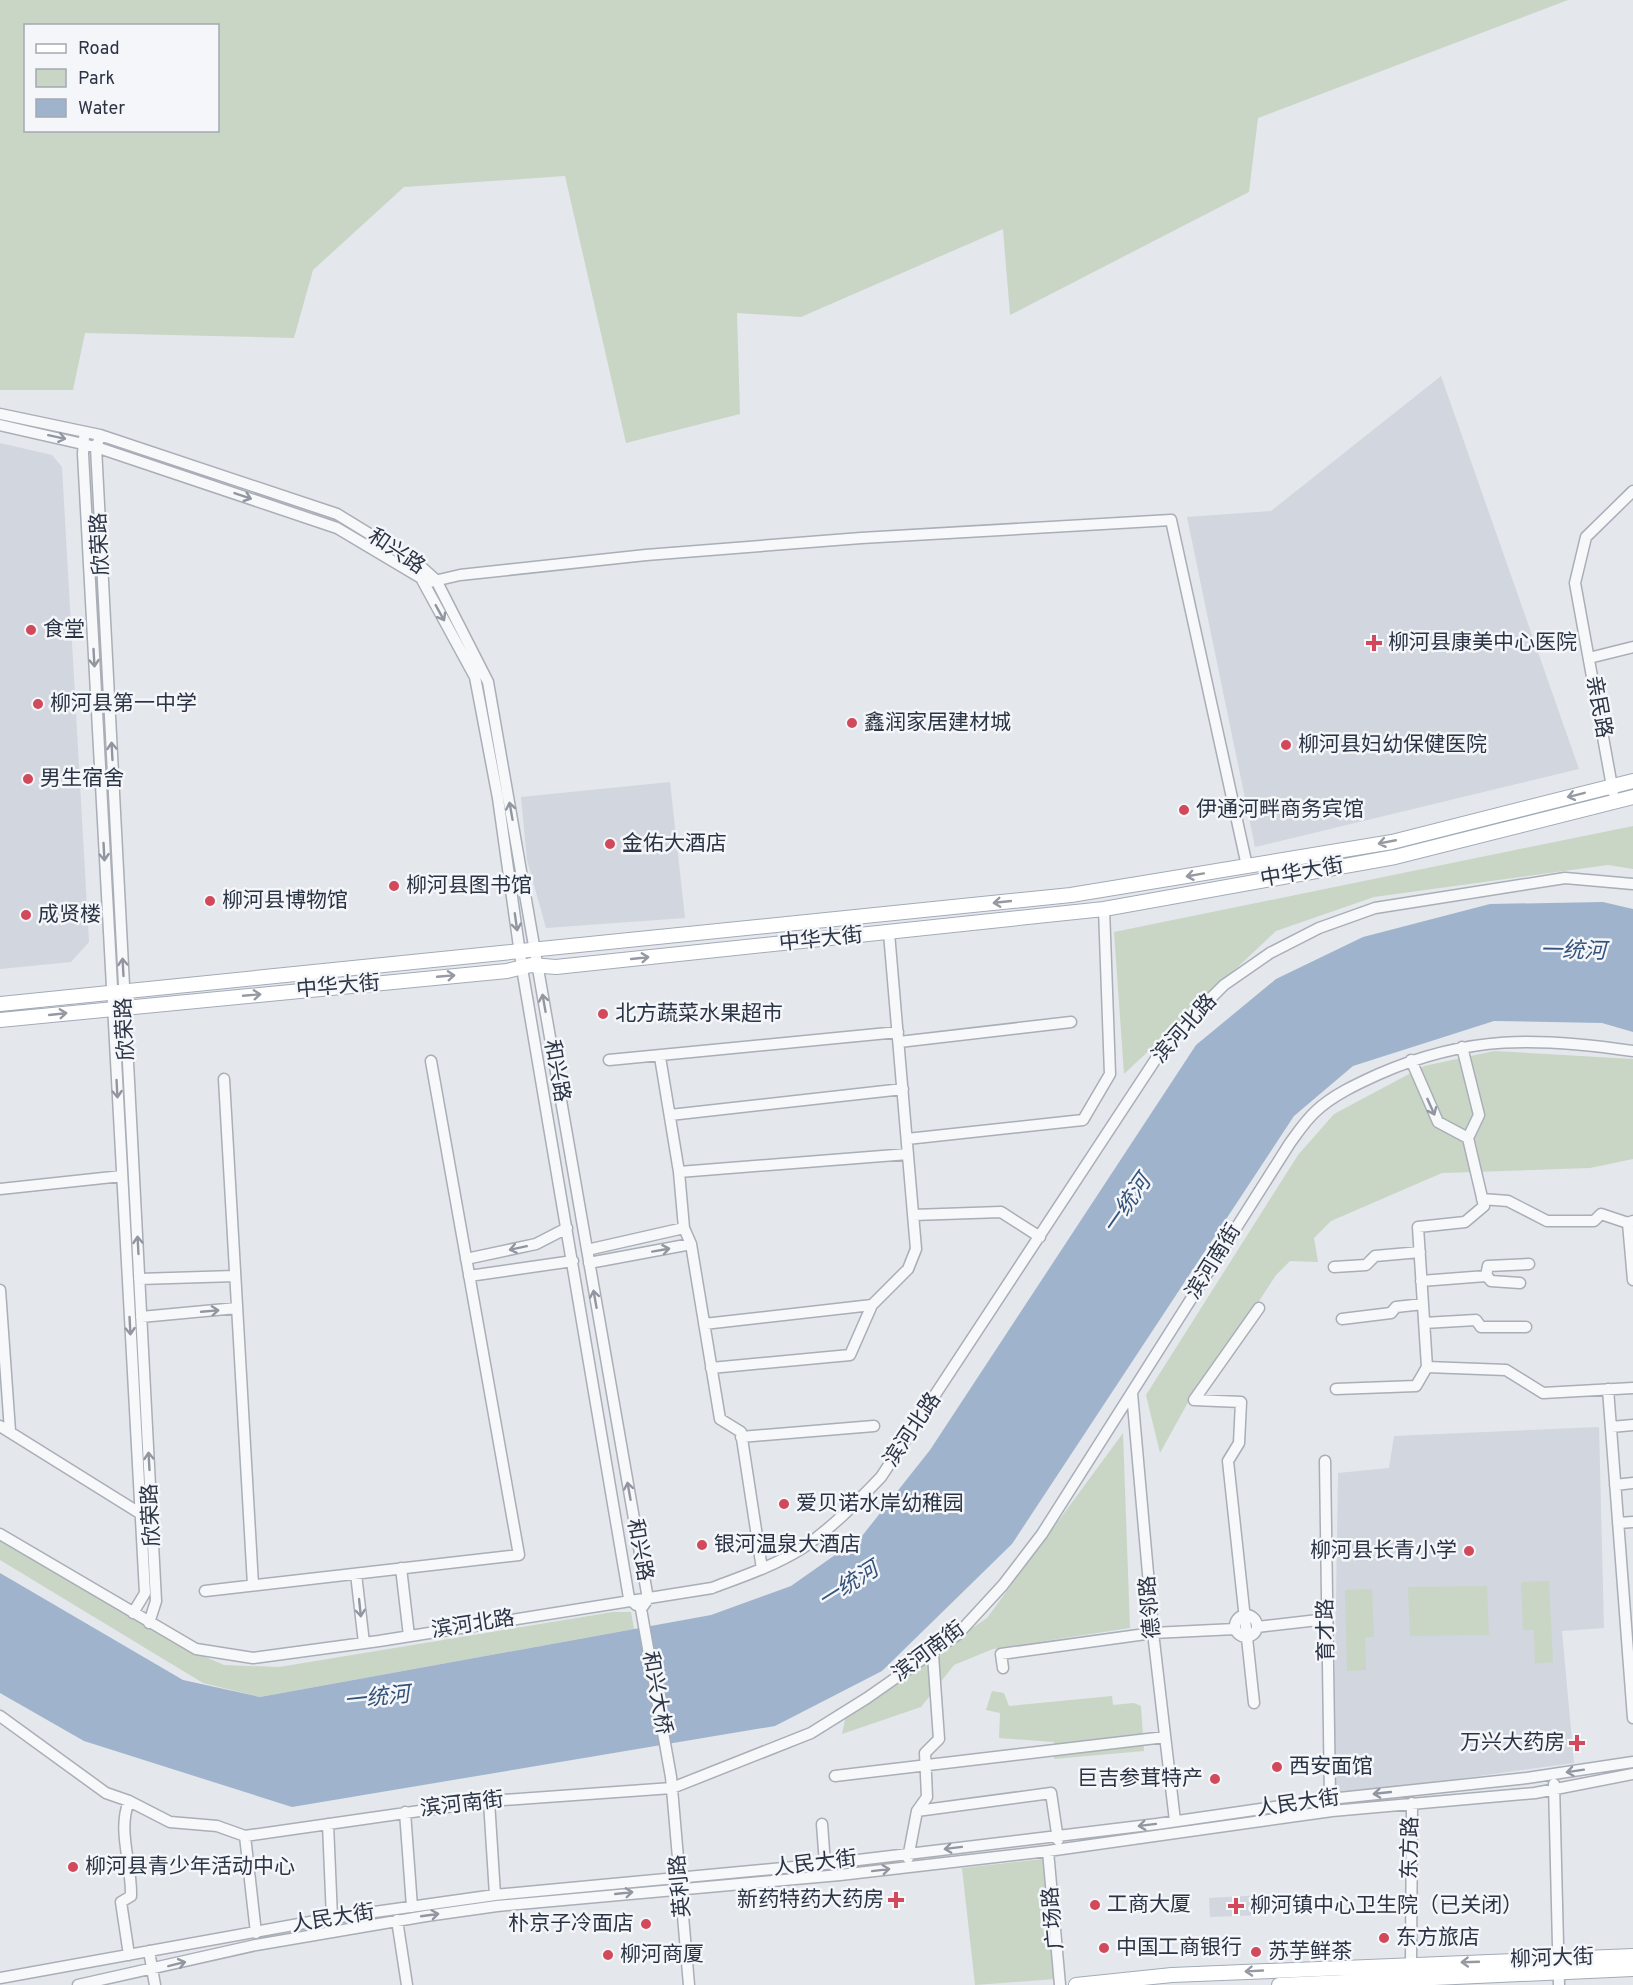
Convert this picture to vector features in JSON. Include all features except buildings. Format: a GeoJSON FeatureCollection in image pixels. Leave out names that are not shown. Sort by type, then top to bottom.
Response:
{"type":"FeatureCollection","features":[{"type":"Feature","properties":{"kind":"main road","name":"中华大街"},"geometry":{"type":"LineString","coordinates":[[0,1004],[1071,895],[1392,842],[1633,781]]}},
{"type":"Feature","properties":{"kind":"main road","name":"中华大街"},"geometry":{"type":"LineString","coordinates":[[0,1020],[538,965],[556,967],[1104,909],[1395,857],[1633,797]]}},
{"type":"Feature","properties":{"kind":"main road","name":"柳河大街"},"geometry":{"type":"LineString","coordinates":[[1076,1985],[1172,1975],[1633,1956]]}},
{"type":"Feature","properties":{"kind":"main road","name":"柳河大街"},"geometry":{"type":"LineString","coordinates":[[1280,1985],[1559,1979],[1633,1969]]}},
{"type":"Feature","properties":{"kind":"street","name":"和兴路"},"geometry":{"type":"LineString","coordinates":[[0,414],[84,438],[96,447],[337,528],[421,578],[475,677],[528,950],[538,965],[648,1599],[641,1609],[632,1601],[522,968],[528,950],[488,682],[436,580],[417,563],[337,514],[100,435],[84,438],[0,425]]}},
{"type":"Feature","properties":{"kind":"street","name":"欣荣路"},"geometry":{"type":"LineString","coordinates":[[100,435],[96,447],[118,992]]}},
{"type":"Feature","properties":{"kind":"street","name":"欣荣路"},"geometry":{"type":"LineString","coordinates":[[84,438],[118,992],[139,1279],[156,1601],[149,1623]]}},
{"type":"Feature","properties":{"kind":"street","name":"亲民路"},"geometry":{"type":"LineString","coordinates":[[1615,801],[1575,583],[1586,537],[1633,491]]}},
{"type":"Feature","properties":{"kind":"street"},"geometry":{"type":"LineString","coordinates":[[423,583],[646,555],[861,538],[1171,520],[1247,866]]}},
{"type":"Feature","properties":{"kind":"street"},"geometry":{"type":"LineString","coordinates":[[1588,658],[1633,647]]}},
{"type":"Feature","properties":{"kind":"street","name":"滨河北路"},"geometry":{"type":"LineString","coordinates":[[0,1534],[196,1649],[253,1658],[364,1643],[712,1588],[762,1569],[809,1542],[845,1514],[881,1477],[1167,1042],[1224,986],[1270,953],[1319,928],[1375,908],[1565,878],[1633,884]]}},
{"type":"Feature","properties":{"kind":"street"},"geometry":{"type":"LineString","coordinates":[[907,1139],[1083,1120],[1110,1074],[1104,909]]}},
{"type":"Feature","properties":{"kind":"street"},"geometry":{"type":"LineString","coordinates":[[711,1368],[850,1355],[872,1305],[908,1269],[916,1250],[889,933]]}},
{"type":"Feature","properties":{"kind":"street","name":"欣荣路"},"geometry":{"type":"LineString","coordinates":[[119,1007],[122,1176],[145,1593],[133,1612]]}},
{"type":"Feature","properties":{"kind":"street"},"geometry":{"type":"LineString","coordinates":[[609,1060],[1071,1022]]}},
{"type":"Feature","properties":{"kind":"street","name":"滨河南街"},"geometry":{"type":"LineString","coordinates":[[0,1716],[106,1793],[129,1801],[170,1822],[217,1826],[245,1836],[489,1801],[671,1782],[812,1733],[957,1635],[1003,1585],[1042,1534],[1290,1143],[1316,1111],[1351,1086],[1411,1060],[1462,1047],[1496,1042],[1545,1043],[1633,1051]]}},
{"type":"Feature","properties":{"kind":"street"},"geometry":{"type":"LineString","coordinates":[[1336,1389],[1416,1386],[1427,1367],[1418,1227],[1465,1222],[1484,1206],[1468,1138],[1479,1115],[1462,1047]]}},
{"type":"Feature","properties":{"kind":"street"},"geometry":{"type":"LineString","coordinates":[[660,1057],[679,1172],[684,1228],[691,1244],[720,1419],[741,1432],[762,1569]]}},
{"type":"Feature","properties":{"kind":"street"},"geometry":{"type":"LineString","coordinates":[[205,1592],[519,1555],[431,1060]]}},
{"type":"Feature","properties":{"kind":"street"},"geometry":{"type":"LineString","coordinates":[[1411,1060],[1438,1122],[1468,1138]]}},
{"type":"Feature","properties":{"kind":"street"},"geometry":{"type":"LineString","coordinates":[[224,1079],[253,1585]]}},
{"type":"Feature","properties":{"kind":"street"},"geometry":{"type":"LineString","coordinates":[[670,1115],[903,1089]]}},
{"type":"Feature","properties":{"kind":"street"},"geometry":{"type":"LineString","coordinates":[[679,1172],[908,1154]]}},
{"type":"Feature","properties":{"kind":"street"},"geometry":{"type":"LineString","coordinates":[[0,1189],[122,1176]]}},
{"type":"Feature","properties":{"kind":"street"},"geometry":{"type":"LineString","coordinates":[[1482,1199],[1508,1201],[1547,1221],[1594,1221],[1601,1214],[1631,1222],[1633,1280]]}},
{"type":"Feature","properties":{"kind":"street"},"geometry":{"type":"LineString","coordinates":[[913,1215],[1001,1212],[1040,1237]]}},
{"type":"Feature","properties":{"kind":"street"},"geometry":{"type":"LineString","coordinates":[[466,1259],[536,1244],[567,1228]]}},
{"type":"Feature","properties":{"kind":"street"},"geometry":{"type":"LineString","coordinates":[[587,1250],[684,1228]]}},
{"type":"Feature","properties":{"kind":"street"},"geometry":{"type":"LineString","coordinates":[[589,1263],[691,1244]]}},
{"type":"Feature","properties":{"kind":"street"},"geometry":{"type":"LineString","coordinates":[[1334,1267],[1366,1265],[1375,1256],[1420,1252]]}},
{"type":"Feature","properties":{"kind":"street"},"geometry":{"type":"LineString","coordinates":[[470,1276],[573,1261]]}},
{"type":"Feature","properties":{"kind":"street"},"geometry":{"type":"LineString","coordinates":[[1486,1275],[1488,1266],[1528,1264]]}},
{"type":"Feature","properties":{"kind":"street"},"geometry":{"type":"LineString","coordinates":[[1421,1281],[1486,1275]]}},
{"type":"Feature","properties":{"kind":"street"},"geometry":{"type":"LineString","coordinates":[[1486,1275],[1491,1281],[1520,1283]]}},
{"type":"Feature","properties":{"kind":"street"},"geometry":{"type":"LineString","coordinates":[[139,1279],[235,1276]]}},
{"type":"Feature","properties":{"kind":"street"},"geometry":{"type":"LineString","coordinates":[[0,1290],[5,1429],[141,1514]]}},
{"type":"Feature","properties":{"kind":"street"},"geometry":{"type":"LineString","coordinates":[[1342,1319],[1391,1313],[1396,1307],[1423,1304]]}},
{"type":"Feature","properties":{"kind":"street"},"geometry":{"type":"LineString","coordinates":[[704,1324],[872,1305]]}},
{"type":"Feature","properties":{"kind":"street"},"geometry":{"type":"LineString","coordinates":[[141,1317],[237,1308]]}},
{"type":"Feature","properties":{"kind":"street"},"geometry":{"type":"LineString","coordinates":[[1254,1702],[1228,1461],[1239,1443],[1241,1402],[1194,1400],[1259,1308]]}},
{"type":"Feature","properties":{"kind":"street"},"geometry":{"type":"LineString","coordinates":[[1424,1323],[1476,1320],[1481,1327],[1526,1327]]}},
{"type":"Feature","properties":{"kind":"street"},"geometry":{"type":"LineString","coordinates":[[1427,1367],[1506,1370],[1543,1393],[1633,1388]]}},
{"type":"Feature","properties":{"kind":"street"},"geometry":{"type":"LineString","coordinates":[[1608,1389],[1618,1523],[1628,1592],[1633,1718]]}},
{"type":"Feature","properties":{"kind":"street","name":"德邻路"},"geometry":{"type":"LineString","coordinates":[[1131,1393],[1153,1633],[1175,1821]]}},
{"type":"Feature","properties":{"kind":"street"},"geometry":{"type":"LineString","coordinates":[[1611,1427],[1633,1425]]}},
{"type":"Feature","properties":{"kind":"street"},"geometry":{"type":"LineString","coordinates":[[741,1437],[874,1426]]}},
{"type":"Feature","properties":{"kind":"street","name":"育才路"},"geometry":{"type":"LineString","coordinates":[[1325,1461],[1330,1799]]}},
{"type":"Feature","properties":{"kind":"street"},"geometry":{"type":"LineString","coordinates":[[1615,1485],[1633,1483]]}},
{"type":"Feature","properties":{"kind":"street"},"geometry":{"type":"LineString","coordinates":[[1618,1523],[1633,1522]]}},
{"type":"Feature","properties":{"kind":"street"},"geometry":{"type":"LineString","coordinates":[[400,1568],[409,1636]]}},
{"type":"Feature","properties":{"kind":"street"},"geometry":{"type":"LineString","coordinates":[[356,1574],[364,1643]]}},
{"type":"Feature","properties":{"kind":"street","name":"和兴大桥"},"geometry":{"type":"LineString","coordinates":[[641,1609],[671,1782]]}},
{"type":"Feature","properties":{"kind":"street"},"geometry":{"type":"LineString","coordinates":[[1244,1616],[1252,1617],[1257,1627],[1254,1635],[1246,1638],[1235,1629],[1238,1619],[1244,1616]]}},
{"type":"Feature","properties":{"kind":"street"},"geometry":{"type":"LineString","coordinates":[[1257,1627],[1327,1619]]}},
{"type":"Feature","properties":{"kind":"street"},"geometry":{"type":"LineString","coordinates":[[1003,1668],[1001,1654],[1153,1633],[1235,1629]]}},
{"type":"Feature","properties":{"kind":"street"},"geometry":{"type":"LineString","coordinates":[[908,1867],[907,1854],[917,1811],[927,1797],[925,1753],[939,1739],[933,1655]]}},
{"type":"Feature","properties":{"kind":"street"},"geometry":{"type":"LineString","coordinates":[[835,1776],[1165,1737]]}},
{"type":"Feature","properties":{"kind":"street","name":"人民大街"},"geometry":{"type":"LineString","coordinates":[[78,1985],[153,1970],[256,1945],[397,1920],[681,1882],[1175,1821],[1330,1799],[1554,1774],[1633,1762]]}},
{"type":"Feature","properties":{"kind":"street"},"geometry":{"type":"LineString","coordinates":[[1554,1774],[1559,1979]]}},
{"type":"Feature","properties":{"kind":"street","name":"人民大街"},"geometry":{"type":"LineString","coordinates":[[0,1978],[332,1918],[495,1894],[908,1867],[1053,1850],[1332,1811],[1555,1790],[1633,1774]]}},
{"type":"Feature","properties":{"kind":"street","name":"英利路"},"geometry":{"type":"LineString","coordinates":[[671,1782],[689,1985]]}},
{"type":"Feature","properties":{"kind":"street","name":"广场路"},"geometry":{"type":"LineString","coordinates":[[917,1811],[1051,1793],[1058,1835],[1053,1850],[1060,1985]]}},
{"type":"Feature","properties":{"kind":"street"},"geometry":{"type":"LineString","coordinates":[[129,1801],[122,1817],[132,1878],[131,1896],[121,1902],[129,1955]]}},
{"type":"Feature","properties":{"kind":"street"},"geometry":{"type":"LineString","coordinates":[[489,1801],[495,1894]]}},
{"type":"Feature","properties":{"kind":"street","name":"东方路"},"geometry":{"type":"LineString","coordinates":[[1411,1965],[1412,1803]]}},
{"type":"Feature","properties":{"kind":"street"},"geometry":{"type":"LineString","coordinates":[[405,1812],[412,1907]]}},
{"type":"Feature","properties":{"kind":"street"},"geometry":{"type":"LineString","coordinates":[[328,1824],[332,1918]]}},
{"type":"Feature","properties":{"kind":"street"},"geometry":{"type":"LineString","coordinates":[[822,1824],[825,1864]]}},
{"type":"Feature","properties":{"kind":"street"},"geometry":{"type":"LineString","coordinates":[[245,1836],[256,1933]]}},
{"type":"Feature","properties":{"kind":"street"},"geometry":{"type":"LineString","coordinates":[[397,1920],[407,1985]]}},
{"type":"Feature","properties":{"kind":"street"},"geometry":{"type":"LineString","coordinates":[[149,1951],[155,1985]]}},
{"type":"Feature","properties":{"kind":"shaded area","name":"柳河县康美中心医院"},"geometry":{"type":"Polygon","coordinates":[[[1441,376],[1579,769],[1255,847],[1187,517],[1271,511],[1441,376]]]}},
{"type":"Feature","properties":{"kind":"shaded area","name":"柳河县第一中学"},"geometry":{"type":"Polygon","coordinates":[[[0,443],[52,455],[62,467],[89,942],[71,962],[0,969],[0,443]]]}},
{"type":"Feature","properties":{"kind":"shaded area","name":"金佑大酒店"},"geometry":{"type":"Polygon","coordinates":[[[670,782],[685,918],[546,928],[527,860],[521,797],[670,782]]]}},
{"type":"Feature","properties":{"kind":"shaded area","name":"柳河县长青小学"},"geometry":{"type":"Polygon","coordinates":[[[1599,1427],[1604,1628],[1562,1631],[1574,1763],[1333,1796],[1338,1473],[1389,1468],[1394,1436],[1599,1427]]]}},
{"type":"Feature","properties":{"kind":"shaded area","name":"柳河镇中心卫生院（已关闭）"},"geometry":{"type":"Polygon","coordinates":[[[1262,1895],[1264,1915],[1210,1917],[1209,1898],[1262,1895]]]}},
{"type":"Feature","properties":{"kind":"green space"},"geometry":{"type":"Polygon","coordinates":[[[0,0],[1568,0],[1258,118],[1249,192],[1010,315],[1003,229],[801,317],[737,313],[740,414],[626,443],[565,176],[404,187],[313,270],[294,338],[85,333],[73,390],[0,390],[0,0]]]}},
{"type":"Feature","properties":{"kind":"green space"},"geometry":{"type":"Polygon","coordinates":[[[1633,826],[1633,869],[1608,865],[1374,897],[1276,931],[1124,1074],[1114,932],[1633,826]]]}},
{"type":"Feature","properties":{"kind":"green space"},"geometry":{"type":"Polygon","coordinates":[[[1494,1051],[1633,1059],[1633,1159],[1590,1168],[1442,1173],[1331,1221],[1314,1238],[1318,1262],[1290,1261],[1276,1275],[1229,1347],[1191,1397],[1160,1453],[1146,1395],[1298,1155],[1334,1114],[1424,1066],[1494,1051]]]}},
{"type":"Feature","properties":{"kind":"green space"},"geometry":{"type":"Polygon","coordinates":[[[1123,1433],[1130,1628],[993,1649],[954,1665],[921,1707],[842,1734],[846,1715],[987,1618],[1123,1433]]]}},
{"type":"Feature","properties":{"kind":"green space"},"geometry":{"type":"Polygon","coordinates":[[[0,1536],[185,1648],[224,1665],[279,1667],[613,1612],[631,1612],[634,1629],[260,1697],[203,1683],[0,1560],[0,1536]]]}},
{"type":"Feature","properties":{"kind":"green space"},"geometry":{"type":"Polygon","coordinates":[[[1549,1581],[1553,1662],[1535,1664],[1534,1630],[1523,1630],[1521,1582],[1549,1581]]]}},
{"type":"Feature","properties":{"kind":"green space"},"geometry":{"type":"Polygon","coordinates":[[[1487,1586],[1489,1635],[1410,1636],[1408,1587],[1487,1586]]]}},
{"type":"Feature","properties":{"kind":"green space"},"geometry":{"type":"Polygon","coordinates":[[[1372,1589],[1374,1637],[1365,1637],[1366,1670],[1347,1671],[1345,1590],[1372,1589]]]}},
{"type":"Feature","properties":{"kind":"green space"},"geometry":{"type":"Polygon","coordinates":[[[992,1691],[1004,1693],[1009,1706],[1112,1696],[1113,1705],[1134,1703],[1141,1706],[1144,1751],[1054,1759],[1054,1742],[999,1738],[1000,1713],[986,1710],[992,1691]]]}},
{"type":"Feature","properties":{"kind":"green space"},"geometry":{"type":"Polygon","coordinates":[[[1043,1859],[1056,1979],[975,1985],[962,1868],[1043,1859]]]}},
{"type":"Feature","properties":{"kind":"water","name":"一统河"},"geometry":{"type":"Polygon","coordinates":[[[1603,902],[1633,909],[1633,1032],[1602,1023],[1494,1021],[1353,1066],[1294,1116],[1012,1544],[882,1671],[775,1726],[292,1807],[84,1741],[0,1693],[0,1573],[183,1680],[260,1697],[711,1615],[791,1586],[862,1536],[930,1450],[1196,1045],[1276,979],[1363,937],[1490,904],[1603,902]]]}},
{"type":"Feature","properties":{"kind":"place","name":"食堂"},"geometry":{"type":"Point","coordinates":[31,630]}},
{"type":"Feature","properties":{"kind":"place","name":"柳河县康美中心医院"},"geometry":{"type":"Point","coordinates":[1374,643]}},
{"type":"Feature","properties":{"kind":"place","name":"柳河县第一中学"},"geometry":{"type":"Point","coordinates":[38,704]}},
{"type":"Feature","properties":{"kind":"place","name":"鑫润家居建材城"},"geometry":{"type":"Point","coordinates":[852,723]}},
{"type":"Feature","properties":{"kind":"place","name":"柳河县妇幼保健医院"},"geometry":{"type":"Point","coordinates":[1286,745]}},
{"type":"Feature","properties":{"kind":"place","name":"男生宿舍"},"geometry":{"type":"Point","coordinates":[28,779]}},
{"type":"Feature","properties":{"kind":"place","name":"伊通河畔商务宾馆"},"geometry":{"type":"Point","coordinates":[1184,810]}},
{"type":"Feature","properties":{"kind":"place","name":"金佑大酒店"},"geometry":{"type":"Point","coordinates":[610,844]}},
{"type":"Feature","properties":{"kind":"place","name":"柳河县图书馆"},"geometry":{"type":"Point","coordinates":[394,886]}},
{"type":"Feature","properties":{"kind":"place","name":"柳河县博物馆"},"geometry":{"type":"Point","coordinates":[210,901]}},
{"type":"Feature","properties":{"kind":"place","name":"成贤楼"},"geometry":{"type":"Point","coordinates":[26,915]}},
{"type":"Feature","properties":{"kind":"place","name":"北方蔬菜水果超市"},"geometry":{"type":"Point","coordinates":[603,1014]}},
{"type":"Feature","properties":{"kind":"place","name":"爱贝诺水岸幼稚园"},"geometry":{"type":"Point","coordinates":[784,1504]}},
{"type":"Feature","properties":{"kind":"place","name":"银河温泉大酒店"},"geometry":{"type":"Point","coordinates":[702,1545]}},
{"type":"Feature","properties":{"kind":"place","name":"柳河县长青小学"},"geometry":{"type":"Point","coordinates":[1469,1551]}},
{"type":"Feature","properties":{"kind":"place","name":"万兴大药房"},"geometry":{"type":"Point","coordinates":[1577,1743]}},
{"type":"Feature","properties":{"kind":"place","name":"西安面馆"},"geometry":{"type":"Point","coordinates":[1277,1767]}},
{"type":"Feature","properties":{"kind":"place","name":"巨吉参茸特产"},"geometry":{"type":"Point","coordinates":[1215,1779]}},
{"type":"Feature","properties":{"kind":"place","name":"柳河县青少年活动中心"},"geometry":{"type":"Point","coordinates":[73,1867]}},
{"type":"Feature","properties":{"kind":"place","name":"新药特药大药房"},"geometry":{"type":"Point","coordinates":[896,1900]}},
{"type":"Feature","properties":{"kind":"place","name":"工商大厦"},"geometry":{"type":"Point","coordinates":[1095,1905]}},
{"type":"Feature","properties":{"kind":"place","name":"柳河镇中心卫生院（已关闭）"},"geometry":{"type":"Point","coordinates":[1236,1906]}},
{"type":"Feature","properties":{"kind":"place","name":"朴京子冷面店"},"geometry":{"type":"Point","coordinates":[646,1924]}},
{"type":"Feature","properties":{"kind":"place","name":"东方旅店"},"geometry":{"type":"Point","coordinates":[1384,1938]}},
{"type":"Feature","properties":{"kind":"place","name":"中国工商银行"},"geometry":{"type":"Point","coordinates":[1104,1948]}},
{"type":"Feature","properties":{"kind":"place","name":"苏芋鲜茶"},"geometry":{"type":"Point","coordinates":[1256,1952]}},
{"type":"Feature","properties":{"kind":"place","name":"柳河商厦"},"geometry":{"type":"Point","coordinates":[608,1955]}}]}
